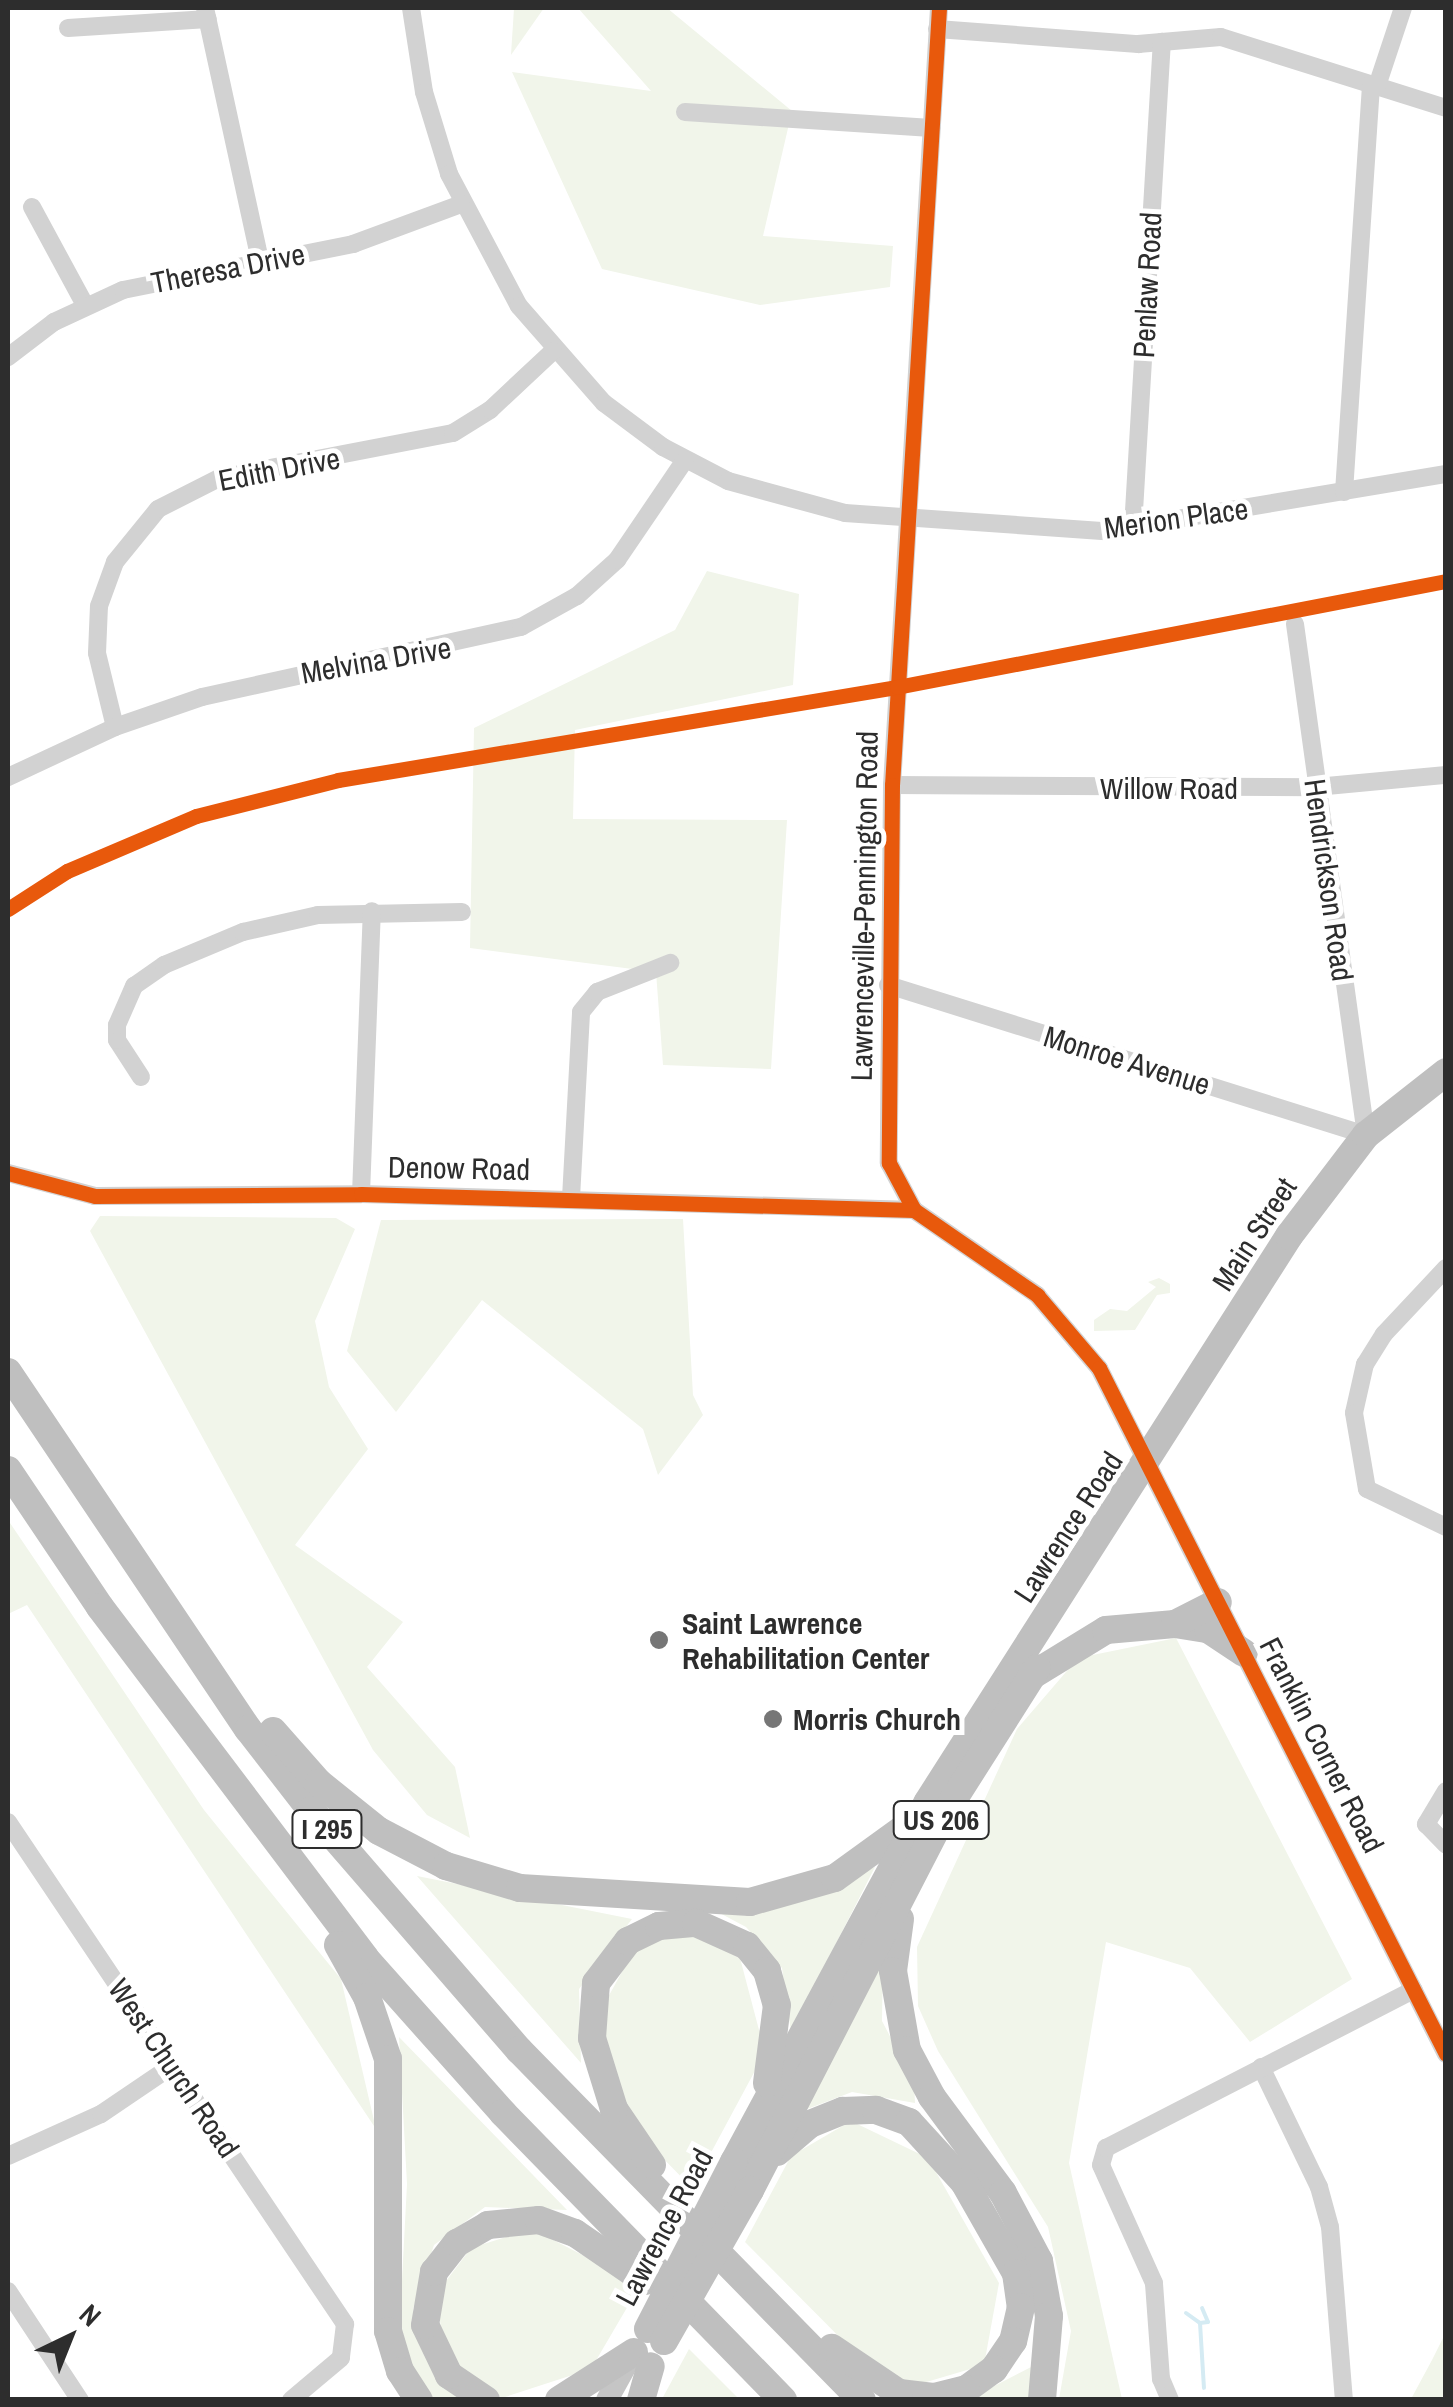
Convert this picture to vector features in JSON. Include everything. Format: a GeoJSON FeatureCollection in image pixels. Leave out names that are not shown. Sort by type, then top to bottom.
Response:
{"type":"FeatureCollection","features":[{"type":"Feature","properties":{"kind":"highway","name":"Main Street"},"geometry":{"type":"LineString","coordinates":[[1150,1460],[1289,1236],[1366,1135],[1443,1081]]}},
{"type":"Feature","properties":{"kind":"highway","name":"I 295"},"geometry":{"type":"LineString","coordinates":[[8,1372],[311,1810],[508,2038],[862,2400]]}},
{"type":"Feature","properties":{"kind":"highway","name":"Lawrence Road"},"geometry":{"type":"LineString","coordinates":[[649,2347],[750,2190],[935,1810],[1032,1676],[1150,1460]]}},
{"type":"Feature","properties":{"kind":"highway","name":"Lawrence Road"},"geometry":{"type":"LineString","coordinates":[[649,2347],[734,2162],[935,1810],[1150,1460]]}},
{"type":"Feature","properties":{"kind":"highway","name":"I 295"},"geometry":{"type":"LineString","coordinates":[[8,1470],[311,1890],[473,2081],[782,2400]]}},
{"type":"Feature","properties":{"kind":"highway"},"geometry":{"type":"LineString","coordinates":[[138,1564],[319,1783],[378,1831],[479,1878],[554,1893],[723,1903],[780,1897],[862,1863],[935,1810]]}},
{"type":"Feature","properties":{"kind":"highway"},"geometry":{"type":"LineString","coordinates":[[1174,1624],[1218,1602]]}},
{"type":"Feature","properties":{"kind":"highway"},"geometry":{"type":"LineString","coordinates":[[1032,1676],[1106,1630],[1174,1624],[1208,1629],[1244,1654]]}},
{"type":"Feature","properties":{"kind":"highway"},"geometry":{"type":"LineString","coordinates":[[935,1810],[900,1918],[895,1998],[918,2074],[1004,2193],[1040,2261],[1049,2316],[1042,2400]]}},
{"type":"Feature","properties":{"kind":"highway"},"geometry":{"type":"LineString","coordinates":[[311,1890],[366,1997],[388,2058],[388,2332],[400,2371],[419,2400]]}},
{"type":"Feature","properties":{"kind":"highway"},"geometry":{"type":"LineString","coordinates":[[705,2239],[628,2132],[597,2062],[592,1999],[604,1967],[628,1940],[659,1926],[696,1923],[730,1934],[758,1958],[771,1981],[778,2023],[756,2124]]}},
{"type":"Feature","properties":{"kind":"highway"},"geometry":{"type":"LineString","coordinates":[[748,2284],[872,2379],[916,2396],[950,2394],[982,2380],[1005,2355],[1019,2324],[1020,2291],[1006,2253],[945,2156],[909,2122],[876,2110],[842,2111],[810,2124],[764,2163]]}},
{"type":"Feature","properties":{"kind":"highway"},"geometry":{"type":"LineString","coordinates":[[486,2400],[458,2384],[439,2361],[424,2312],[444,2256],[488,2224],[524,2218],[559,2226],[700,2317]]}},
{"type":"Feature","properties":{"kind":"highway"},"geometry":{"type":"LineString","coordinates":[[559,2400],[649,2347]]}},
{"type":"Feature","properties":{"kind":"highway"},"geometry":{"type":"LineString","coordinates":[[637,2400],[649,2347]]}},
{"type":"Feature","properties":{"kind":"highway"},"geometry":{"type":"LineString","coordinates":[[738,2355],[775,2400]]}},
{"type":"Feature","properties":{"kind":"main road","name":"Lawrence Road"},"geometry":{"type":"LineString","coordinates":[[606,2400],[649,2347]]}},
{"type":"Feature","properties":{"kind":"street","name":"Merion Place"},"geometry":{"type":"LineString","coordinates":[[411,8],[428,106],[461,204],[495,270],[552,350],[604,403],[686,460],[805,506],[1069,531],[1133,528],[1446,474]]}},
{"type":"Feature","properties":{"kind":"street","name":"Lawrenceville-Pennington Road"},"geometry":{"type":"LineString","coordinates":[[939,8],[905,518],[892,785],[886,1145],[894,1180],[914,1210],[1012,1275],[1065,1322],[1150,1460]]}},
{"type":"Feature","properties":{"kind":"street"},"geometry":{"type":"LineString","coordinates":[[1344,492],[1374,85],[1402,8]]}},
{"type":"Feature","properties":{"kind":"street"},"geometry":{"type":"LineString","coordinates":[[68,28],[207,13],[260,261]]}},
{"type":"Feature","properties":{"kind":"street"},"geometry":{"type":"LineString","coordinates":[[937,30],[1162,42],[1221,38],[1446,108]]}},
{"type":"Feature","properties":{"kind":"street","name":"Penlaw Road"},"geometry":{"type":"LineString","coordinates":[[1133,528],[1162,42]]}},
{"type":"Feature","properties":{"kind":"street"},"geometry":{"type":"LineString","coordinates":[[686,112],[931,128]]}},
{"type":"Feature","properties":{"kind":"street","name":"Theresa Drive"},"geometry":{"type":"LineString","coordinates":[[8,357],[84,305],[156,280],[353,244],[461,204]]}},
{"type":"Feature","properties":{"kind":"street"},"geometry":{"type":"LineString","coordinates":[[32,207],[84,305]]}},
{"type":"Feature","properties":{"kind":"street","name":"Edith Drive"},"geometry":{"type":"LineString","coordinates":[[115,727],[97,653],[99,606],[121,552],[158,509],[219,478],[454,433],[490,410],[552,350]]}},
{"type":"Feature","properties":{"kind":"street","name":"Melvina Drive"},"geometry":{"type":"LineString","coordinates":[[8,777],[115,727],[257,682],[464,644],[521,628],[576,596],[617,560],[686,460]]}},
{"type":"Feature","properties":{"kind":"street","name":"Hendrickson Road"},"geometry":{"type":"LineString","coordinates":[[1295,624],[1366,1135]]}},
{"type":"Feature","properties":{"kind":"street","name":"Willow Road"},"geometry":{"type":"LineString","coordinates":[[892,785],[1316,786],[1446,775]]}},
{"type":"Feature","properties":{"kind":"street"},"geometry":{"type":"LineString","coordinates":[[361,1194],[372,910]]}},
{"type":"Feature","properties":{"kind":"street"},"geometry":{"type":"LineString","coordinates":[[141,1077],[117,1040],[117,1025],[126,998],[145,976],[243,932],[372,910],[462,912]]}},
{"type":"Feature","properties":{"kind":"street"},"geometry":{"type":"LineString","coordinates":[[571,1198],[580,1012],[597,992],[670,962]]}},
{"type":"Feature","properties":{"kind":"street","name":"Monroe Avenue"},"geometry":{"type":"LineString","coordinates":[[888,984],[1366,1135]]}},
{"type":"Feature","properties":{"kind":"street","name":"Denow Road"},"geometry":{"type":"LineString","coordinates":[[8,1174],[95,1196],[361,1194],[914,1210]]}},
{"type":"Feature","properties":{"kind":"street"},"geometry":{"type":"LineString","coordinates":[[1446,1268],[1365,1364],[1354,1413],[1367,1489],[1446,1527]]}},
{"type":"Feature","properties":{"kind":"street","name":"Franklin Corner Road"},"geometry":{"type":"LineString","coordinates":[[1150,1460],[1446,2054]]}},
{"type":"Feature","properties":{"kind":"street"},"geometry":{"type":"LineString","coordinates":[[1446,1791],[1426,1824],[1446,1845]]}},
{"type":"Feature","properties":{"kind":"street","name":"West Church Road"},"geometry":{"type":"LineString","coordinates":[[8,1822],[340,2314],[348,2336],[341,2358],[291,2400]]}},
{"type":"Feature","properties":{"kind":"street"},"geometry":{"type":"LineString","coordinates":[[1170,2400],[1161,2379],[1154,2283],[1101,2165],[1106,2148],[1414,1990]]}},
{"type":"Feature","properties":{"kind":"street"},"geometry":{"type":"LineString","coordinates":[[8,2156],[68,2132],[172,2066]]}},
{"type":"Feature","properties":{"kind":"street"},"geometry":{"type":"LineString","coordinates":[[1260,2067],[1320,2187],[1330,2227],[1344,2400]]}},
{"type":"Feature","properties":{"kind":"street"},"geometry":{"type":"LineString","coordinates":[[8,2291],[80,2400]]}},
{"type":"Feature","properties":{"kind":"shaded area"},"geometry":{"type":"Polygon","coordinates":[[[514,8],[544,8],[511,55],[514,8]]]}},
{"type":"Feature","properties":{"kind":"shaded area"},"geometry":{"type":"Polygon","coordinates":[[[578,8],[667,8],[792,111],[763,236],[893,246],[890,287],[760,305],[602,269],[512,72],[651,91],[578,8]]]}},
{"type":"Feature","properties":{"kind":"shaded area"},"geometry":{"type":"Polygon","coordinates":[[[707,571],[799,594],[793,685],[575,730],[573,819],[787,820],[771,1069],[663,1065],[656,972],[470,948],[474,728],[675,630],[707,571]]]}},
{"type":"Feature","properties":{"kind":"shaded area"},"geometry":{"type":"Polygon","coordinates":[[[100,1216],[336,1218],[355,1229],[315,1321],[329,1387],[368,1449],[295,1545],[403,1622],[367,1667],[455,1767],[470,1838],[427,1815],[373,1750],[90,1231],[100,1216]]]}},
{"type":"Feature","properties":{"kind":"shaded area"},"geometry":{"type":"Polygon","coordinates":[[[683,1219],[693,1395],[703,1415],[658,1475],[643,1429],[482,1300],[396,1412],[347,1351],[381,1220],[683,1219]]]}},
{"type":"Feature","properties":{"kind":"shaded area"},"geometry":{"type":"Polygon","coordinates":[[[1159,1278],[1170,1284],[1170,1293],[1157,1295],[1135,1330],[1094,1331],[1094,1320],[1110,1309],[1127,1311],[1156,1287],[1148,1282],[1159,1278]]]}},
{"type":"Feature","properties":{"kind":"shaded area"},"geometry":{"type":"Polygon","coordinates":[[[8,1520],[204,1810],[341,1979],[376,2129],[27,1605],[8,1614],[8,1520]]]}},
{"type":"Feature","properties":{"kind":"shaded area"},"geometry":{"type":"Polygon","coordinates":[[[1176,1638],[1352,1979],[1250,2042],[1190,1968],[1106,1942],[1069,2163],[1122,2399],[1059,2399],[1071,2331],[1048,2227],[938,2051],[918,2006],[917,1947],[1017,1729],[1078,1658],[1176,1638]]]}},
{"type":"Feature","properties":{"kind":"shaded area"},"geometry":{"type":"Polygon","coordinates":[[[875,1867],[791,2032],[782,1968],[746,1927],[714,1910],[809,1897],[875,1867]]]}},
{"type":"Feature","properties":{"kind":"shaded area"},"geometry":{"type":"Polygon","coordinates":[[[417,1876],[632,1919],[579,1989],[581,2063],[417,1876]]]}},
{"type":"Feature","properties":{"kind":"shaded area"},"geometry":{"type":"Polygon","coordinates":[[[687,1930],[740,1958],[759,2030],[771,2041],[692,2188],[621,2115],[596,2019],[639,1941],[687,1930]]]}},
{"type":"Feature","properties":{"kind":"shaded area"},"geometry":{"type":"Polygon","coordinates":[[[883,1955],[882,2021],[914,2082],[915,2103],[852,2092],[802,2111],[883,1955]]]}},
{"type":"Feature","properties":{"kind":"shaded area"},"geometry":{"type":"Polygon","coordinates":[[[399,2037],[567,2210],[485,2207],[434,2245],[413,2309],[426,2358],[464,2399],[434,2399],[420,2386],[399,2338],[407,2184],[399,2037]]]}},
{"type":"Feature","properties":{"kind":"shaded area"},"geometry":{"type":"Polygon","coordinates":[[[851,2121],[928,2158],[999,2283],[984,2365],[906,2388],[885,2383],[745,2242],[791,2156],[851,2121]]]}},
{"type":"Feature","properties":{"kind":"shaded area"},"geometry":{"type":"Polygon","coordinates":[[[532,2229],[600,2264],[601,2259],[635,2294],[591,2369],[502,2398],[444,2357],[437,2293],[471,2248],[532,2229]]]}},
{"type":"Feature","properties":{"kind":"shaded area"},"geometry":{"type":"Polygon","coordinates":[[[1445,2334],[1445,2399],[1411,2399],[1432,2360],[1445,2334]]]}},
{"type":"Feature","properties":{"kind":"shaded area"},"geometry":{"type":"Polygon","coordinates":[[[689,2349],[739,2399],[662,2399],[689,2349]]]}},
{"type":"Feature","properties":{"kind":"shaded area"},"geometry":{"type":"Polygon","coordinates":[[[1033,2366],[1029,2399],[969,2399],[1033,2366]]]}},
{"type":"Feature","properties":{"kind":"waterway"},"geometry":{"type":"LineString","coordinates":[[1200,2323],[1208,2322],[1202,2308]]}},
{"type":"Feature","properties":{"kind":"waterway"},"geometry":{"type":"LineString","coordinates":[[1186,2313],[1200,2323],[1204,2388]]}},
{"type":"Feature","properties":{"kind":"cycle path"},"geometry":{"type":"LineString","coordinates":[[939,8],[892,785],[889,1163],[914,1210],[1037,1295],[1099,1368],[1446,2054]]}},
{"type":"Feature","properties":{"kind":"cycle path"},"geometry":{"type":"LineString","coordinates":[[8,909],[67,871],[196,816],[338,780],[897,687],[1446,581]]}},
{"type":"Feature","properties":{"kind":"cycle path"},"geometry":{"type":"LineString","coordinates":[[8,1173],[95,1196],[361,1194],[914,1210]]}},
{"type":"Feature","properties":{"kind":"place","name":"Saint Lawrence Rehabilitation Center"},"geometry":{"type":"Point","coordinates":[659,1640]}},
{"type":"Feature","properties":{"kind":"place","name":"Morris Church"},"geometry":{"type":"Point","coordinates":[773,1719]}}]}
